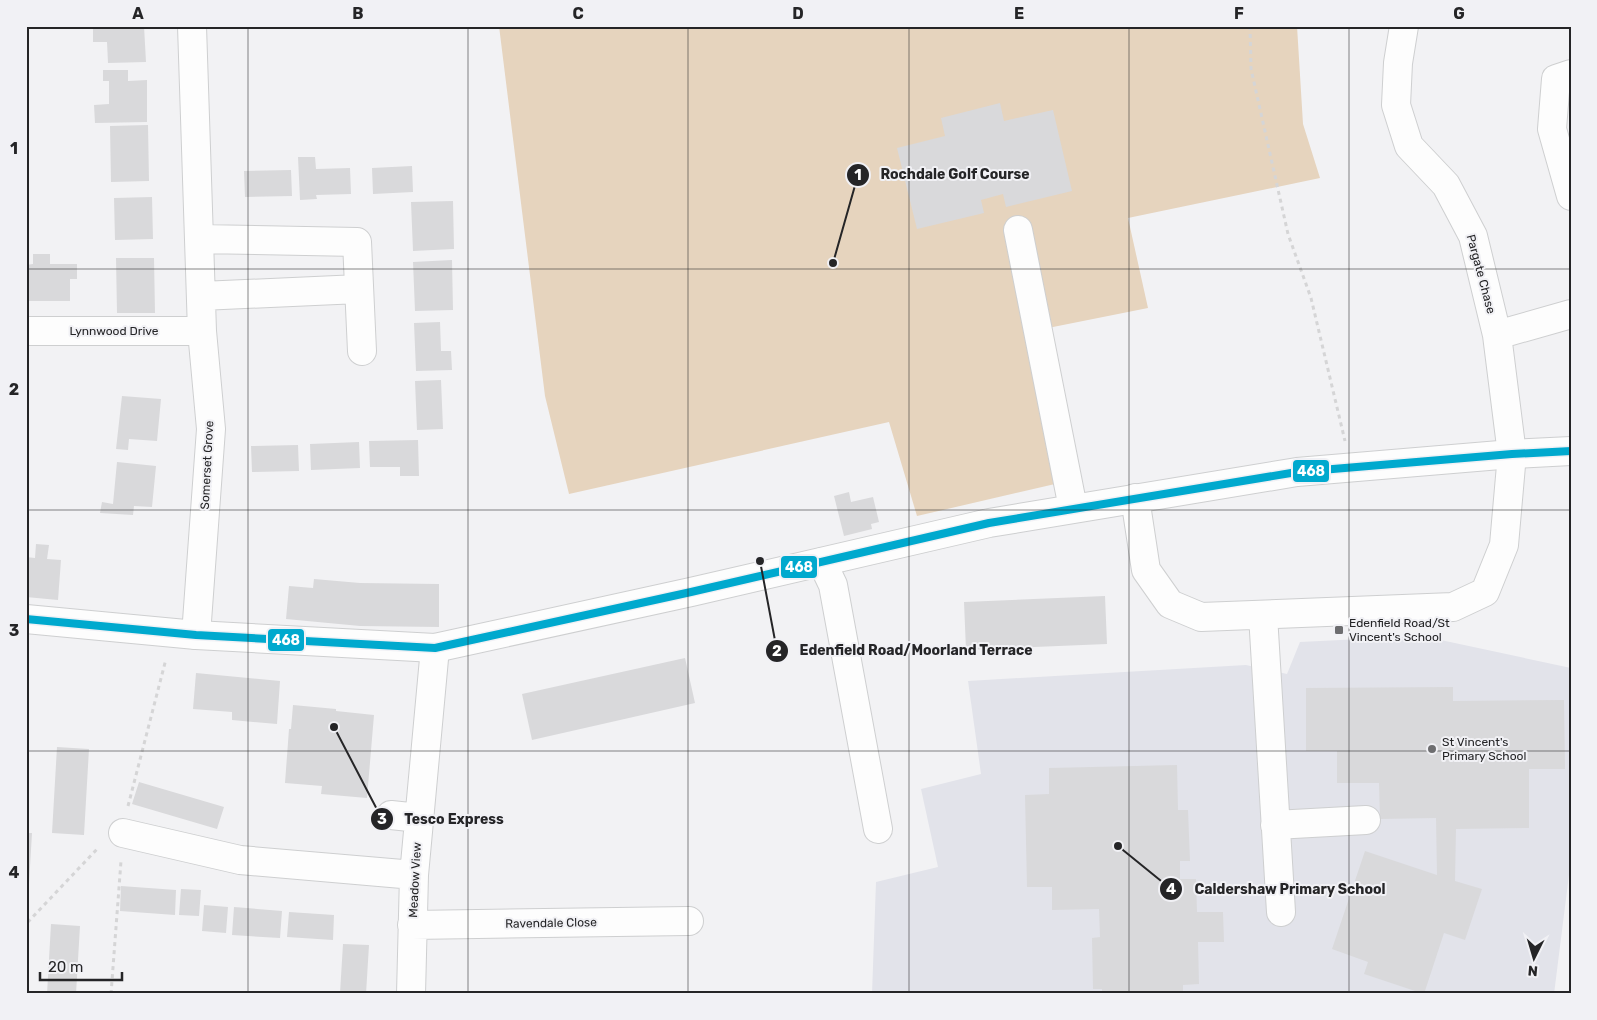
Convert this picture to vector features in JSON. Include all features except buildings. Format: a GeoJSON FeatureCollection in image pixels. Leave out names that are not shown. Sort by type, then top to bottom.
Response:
{"type":"FeatureCollection","features":[{"type":"Feature","properties":{"kind":"street","name":"Somerset Grove"},"geometry":{"type":"LineString","coordinates":[[184,633],[211,429],[202,331],[192,26]]}},
{"type":"Feature","properties":{"kind":"street","name":"Pargate Chase"},"geometry":{"type":"LineString","coordinates":[[1135,498],[1146,570],[1170,604],[1201,617],[1453,607],[1485,592],[1504,545],[1512,454],[1497,335],[1473,236],[1446,185],[1409,146],[1396,105],[1398,63],[1404,26]]}},
{"type":"Feature","properties":{"kind":"street"},"geometry":{"type":"LineString","coordinates":[[1563,77],[1552,129],[1571,196]]}},
{"type":"Feature","properties":{"kind":"street"},"geometry":{"type":"LineString","coordinates":[[1018,230],[1073,508]]}},
{"type":"Feature","properties":{"kind":"street"},"geometry":{"type":"LineString","coordinates":[[199,239],[357,242],[362,351]]}},
{"type":"Feature","properties":{"kind":"street"},"geometry":{"type":"LineString","coordinates":[[201,296],[359,289]]}},
{"type":"Feature","properties":{"kind":"street"},"geometry":{"type":"LineString","coordinates":[[1497,335],[1571,314]]}},
{"type":"Feature","properties":{"kind":"street","name":"Lynnwood Drive"},"geometry":{"type":"LineString","coordinates":[[26,331],[202,331]]}},
{"type":"Feature","properties":{"kind":"street"},"geometry":{"type":"LineString","coordinates":[[26,619],[184,633],[435,648],[682,594],[989,523],[1073,508],[1297,472],[1512,454],[1571,451]]}},
{"type":"Feature","properties":{"kind":"street"},"geometry":{"type":"LineString","coordinates":[[822,562],[833,585],[878,829]]}},
{"type":"Feature","properties":{"kind":"street"},"geometry":{"type":"LineString","coordinates":[[1263,615],[1281,912]]}},
{"type":"Feature","properties":{"kind":"street","name":"Meadow View"},"geometry":{"type":"LineString","coordinates":[[411,994],[414,875],[435,648]]}},
{"type":"Feature","properties":{"kind":"street"},"geometry":{"type":"LineString","coordinates":[[392,815],[419,818]]}},
{"type":"Feature","properties":{"kind":"street"},"geometry":{"type":"LineString","coordinates":[[1275,825],[1366,820]]}},
{"type":"Feature","properties":{"kind":"street"},"geometry":{"type":"LineString","coordinates":[[114,837],[240,860],[414,875]]}},
{"type":"Feature","properties":{"kind":"street","name":"Ravendale Close"},"geometry":{"type":"LineString","coordinates":[[412,925],[689,921]]}},
{"type":"Feature","properties":{"kind":"path"},"geometry":{"type":"LineString","coordinates":[[1250,26],[1251,69],[1286,225],[1311,298],[1351,468]]}},
{"type":"Feature","properties":{"kind":"path"},"geometry":{"type":"LineString","coordinates":[[26,930],[27,923],[114,837],[124,820],[184,633]]}},
{"type":"Feature","properties":{"kind":"path"},"geometry":{"type":"LineString","coordinates":[[110,994],[114,837]]}},
{"type":"Feature","properties":{"kind":"shaded area"},"geometry":{"type":"Polygon","coordinates":[[[499,26],[1297,26],[1303,124],[1320,178],[1128,218],[1148,308],[1048,328],[1081,478],[917,516],[889,422],[569,494],[545,396],[499,26]]]}},
{"type":"Feature","properties":{"kind":"shaded area"},"geometry":{"type":"Polygon","coordinates":[[[1422,636],[1571,668],[1571,859],[1554,994],[872,994],[876,882],[938,867],[921,789],[981,774],[968,681],[1246,665],[1287,674],[1300,642],[1422,636]]]}},
{"type":"Feature","properties":{"kind":"transit line","name":"468"},"geometry":{"type":"LineString","coordinates":[[26,619],[196,635],[435,648],[691,592],[989,523],[1297,472],[1512,454],[1571,451]]}},
{"type":"Feature","properties":{"kind":"place","name":"Rochdale Golf Course"},"geometry":{"type":"Point","coordinates":[833,263]}},
{"type":"Feature","properties":{"kind":"place","name":"Edenfield Road/Moorland Terrace"},"geometry":{"type":"Point","coordinates":[760,561]}},
{"type":"Feature","properties":{"kind":"place","name":"Edenfield Road/St Vincent's School"},"geometry":{"type":"Point","coordinates":[1339,630]}},
{"type":"Feature","properties":{"kind":"place","name":"Tesco Express"},"geometry":{"type":"Point","coordinates":[334,727]}},
{"type":"Feature","properties":{"kind":"place","name":"St Vincent's Primary School"},"geometry":{"type":"Point","coordinates":[1432,749]}},
{"type":"Feature","properties":{"kind":"place","name":"Caldershaw Primary School"},"geometry":{"type":"Point","coordinates":[1118,846]}}]}
